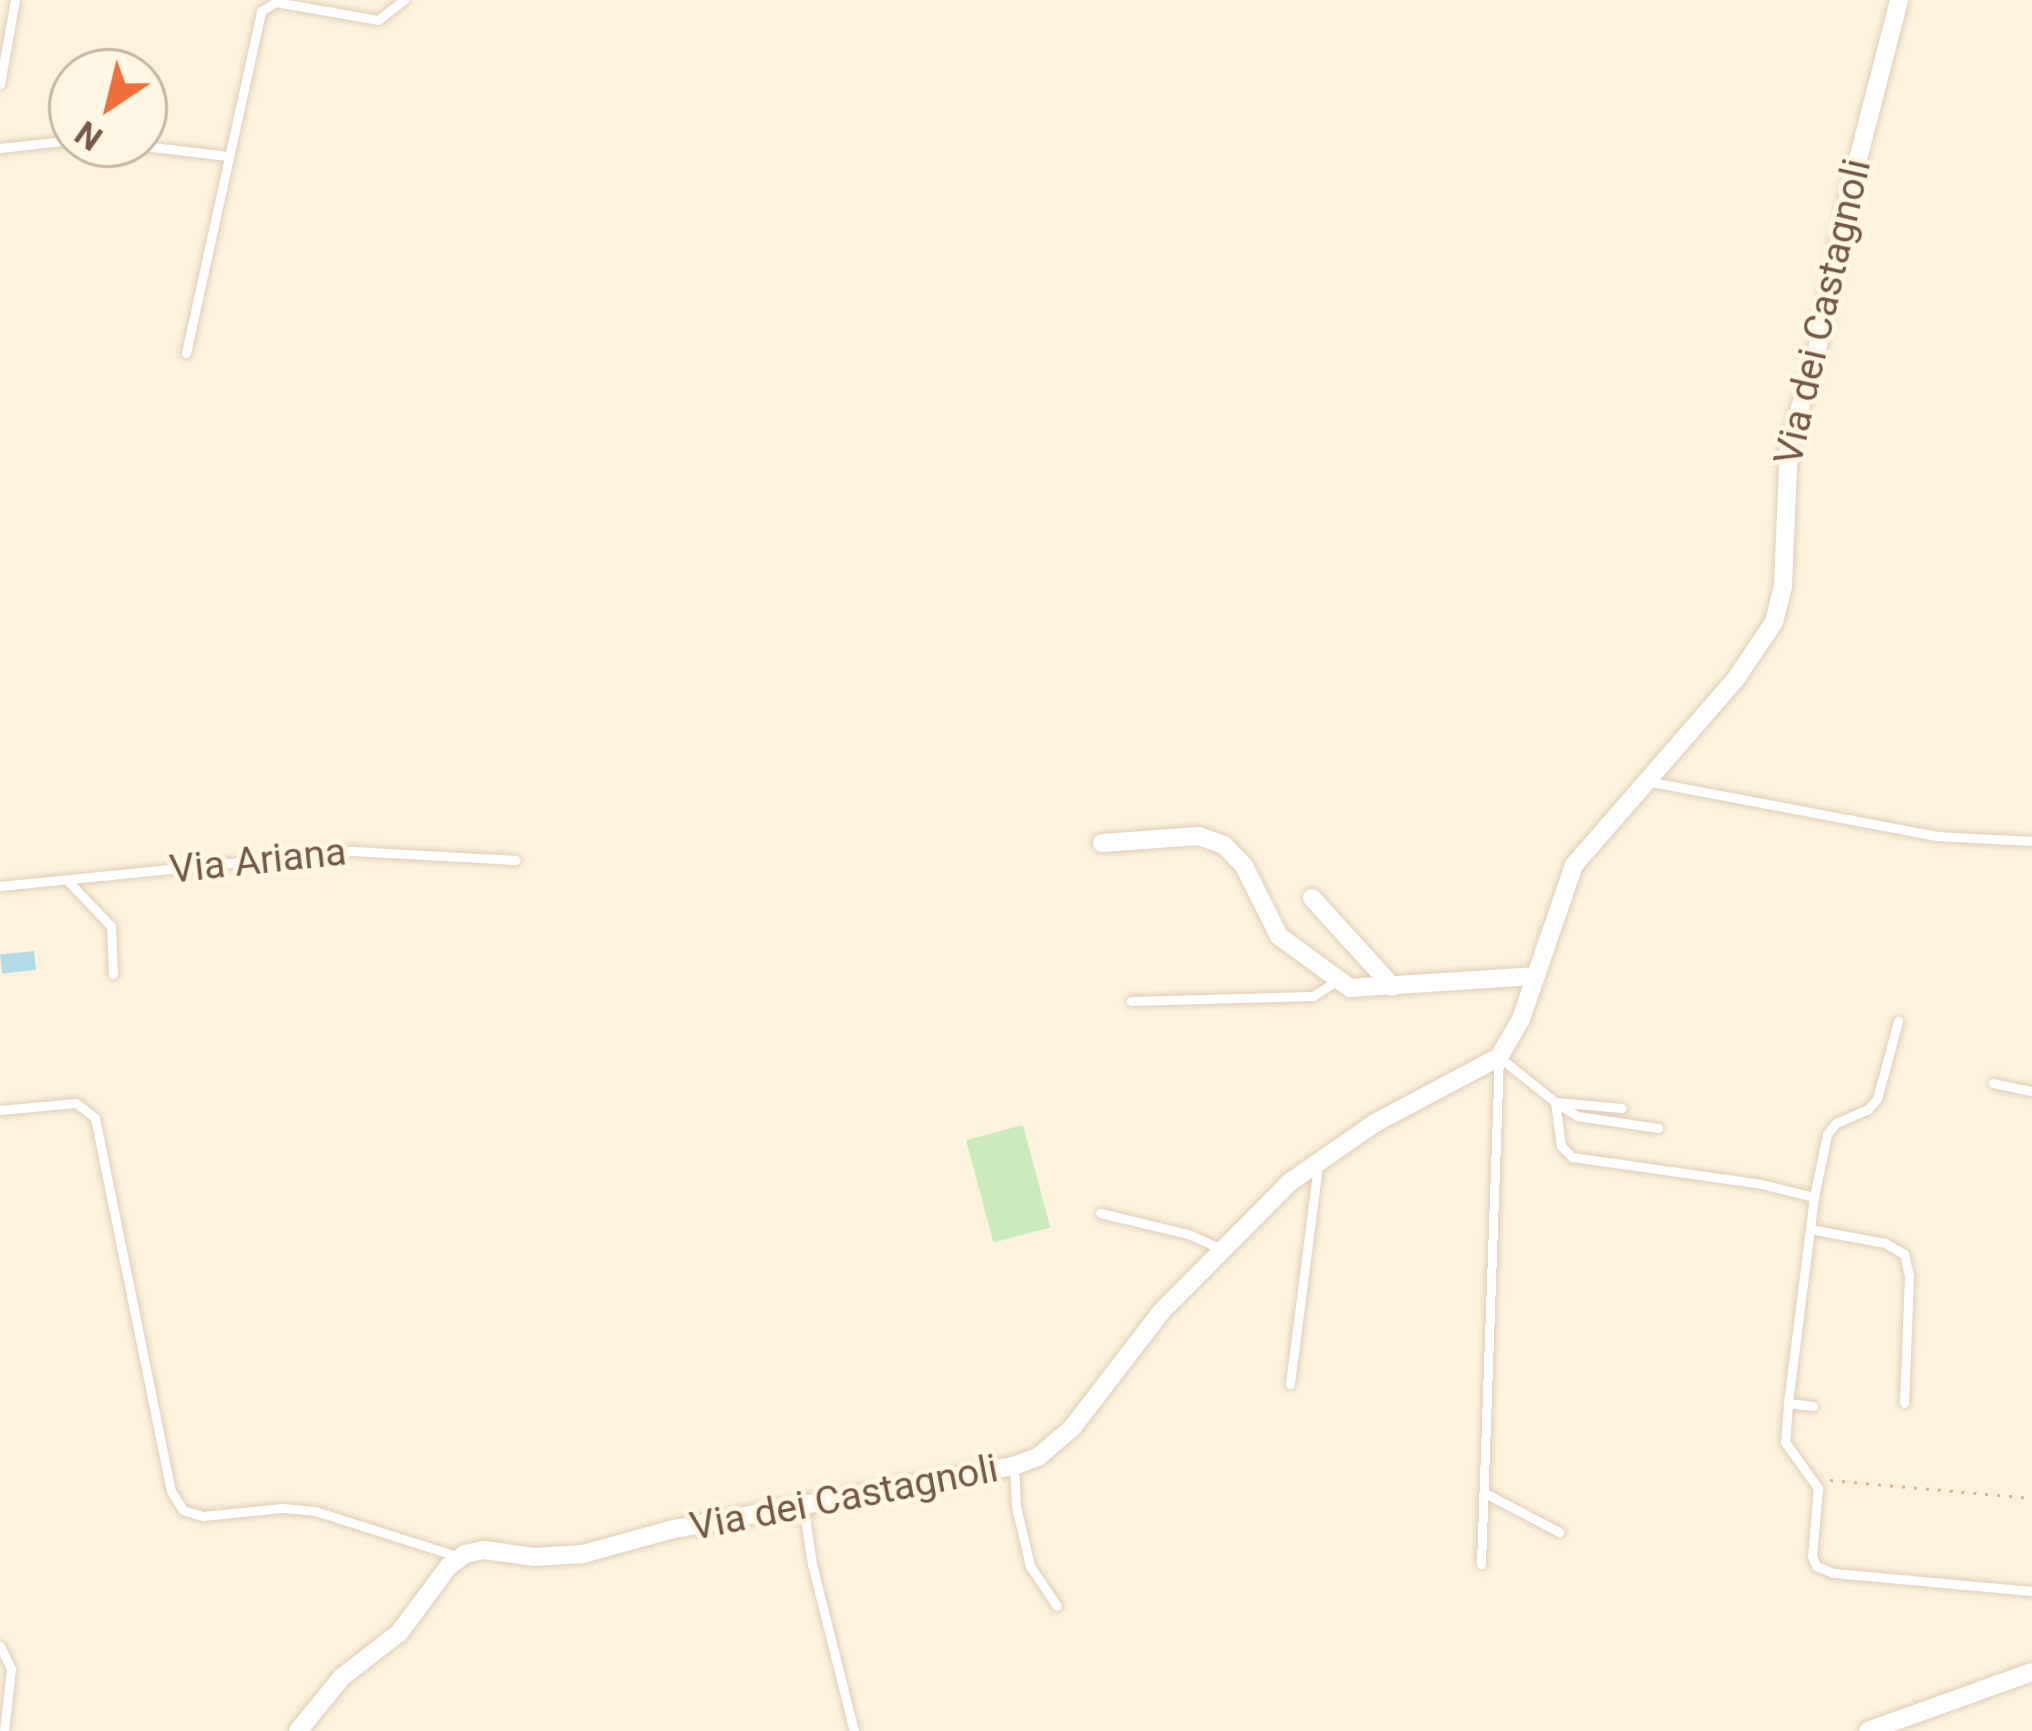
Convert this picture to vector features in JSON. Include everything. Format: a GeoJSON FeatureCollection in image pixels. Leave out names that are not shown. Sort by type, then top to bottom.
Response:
{"type":"FeatureCollection","features":[{"type":"Feature","properties":{"kind":"street","name":"Via dei Castagnoli"},"geometry":{"type":"LineString","coordinates":[[460,1557],[484,1550],[545,1557],[583,1554],[674,1529],[1015,1466],[1066,1435],[1138,1339],[1222,1249],[1318,1160],[1390,1114],[1499,1057],[1518,1027],[1569,873],[1743,670],[1774,622],[1784,577],[1786,458],[1899,0]]}},
{"type":"Feature","properties":{"kind":"street"},"geometry":{"type":"LineString","coordinates":[[1102,843],[1199,836],[1224,845],[1248,872],[1279,936],[1336,981],[1355,989],[1534,976]]}},
{"type":"Feature","properties":{"kind":"street"},"geometry":{"type":"LineString","coordinates":[[1312,898],[1393,987]]}},
{"type":"Feature","properties":{"kind":"street"},"geometry":{"type":"LineString","coordinates":[[298,1731],[342,1677],[399,1633],[460,1557]]}},
{"type":"Feature","properties":{"kind":"street"},"geometry":{"type":"LineString","coordinates":[[1868,1731],[2032,1672]]}},
{"type":"Feature","properties":{"kind":"lane"},"geometry":{"type":"LineString","coordinates":[[0,84],[15,0]]}},
{"type":"Feature","properties":{"kind":"lane"},"geometry":{"type":"LineString","coordinates":[[186,353],[255,26],[265,6],[284,2],[378,20],[393,14],[404,0]]}},
{"type":"Feature","properties":{"kind":"lane"},"geometry":{"type":"LineString","coordinates":[[0,148],[48,143]]}},
{"type":"Feature","properties":{"kind":"lane"},"geometry":{"type":"LineString","coordinates":[[168,149],[227,156]]}},
{"type":"Feature","properties":{"kind":"lane"},"geometry":{"type":"LineString","coordinates":[[1646,781],[1937,836],[2032,841]]}},
{"type":"Feature","properties":{"kind":"lane","name":"Via Ariana"},"geometry":{"type":"LineString","coordinates":[[0,886],[371,850],[516,860]]}},
{"type":"Feature","properties":{"kind":"lane"},"geometry":{"type":"LineString","coordinates":[[67,880],[111,926],[113,974]]}},
{"type":"Feature","properties":{"kind":"lane"},"geometry":{"type":"LineString","coordinates":[[1131,1001],[1305,997],[1321,994],[1336,981]]}},
{"type":"Feature","properties":{"kind":"lane"},"geometry":{"type":"LineString","coordinates":[[1898,1021],[1877,1099],[1867,1110],[1835,1123],[1827,1134],[1814,1197],[1785,1442],[1816,1479],[1812,1556],[1821,1570],[2032,1591]]}},
{"type":"Feature","properties":{"kind":"lane"},"geometry":{"type":"LineString","coordinates":[[1499,1057],[1577,1116],[1658,1128]]}},
{"type":"Feature","properties":{"kind":"lane"},"geometry":{"type":"LineString","coordinates":[[1481,1564],[1499,1057]]}},
{"type":"Feature","properties":{"kind":"lane"},"geometry":{"type":"LineString","coordinates":[[1993,1083],[2032,1091]]}},
{"type":"Feature","properties":{"kind":"lane","name":"Via dei Castagnoli"},"geometry":{"type":"LineString","coordinates":[[0,1110],[69,1102],[88,1108],[95,1118],[171,1491],[183,1510],[203,1516],[282,1508],[315,1511],[460,1557]]}},
{"type":"Feature","properties":{"kind":"lane"},"geometry":{"type":"LineString","coordinates":[[1555,1102],[1561,1146],[1572,1157],[1761,1184],[1814,1197]]}},
{"type":"Feature","properties":{"kind":"lane"},"geometry":{"type":"LineString","coordinates":[[1555,1102],[1622,1108]]}},
{"type":"Feature","properties":{"kind":"lane"},"geometry":{"type":"LineString","coordinates":[[1290,1384],[1318,1160]]}},
{"type":"Feature","properties":{"kind":"lane"},"geometry":{"type":"LineString","coordinates":[[1100,1213],[1188,1234],[1222,1249]]}},
{"type":"Feature","properties":{"kind":"lane"},"geometry":{"type":"LineString","coordinates":[[1810,1229],[1885,1244],[1904,1254],[1909,1275],[1904,1403]]}},
{"type":"Feature","properties":{"kind":"lane"},"geometry":{"type":"LineString","coordinates":[[1788,1403],[1813,1406]]}},
{"type":"Feature","properties":{"kind":"lane"},"geometry":{"type":"LineString","coordinates":[[1015,1466],[1016,1505],[1030,1566],[1057,1606]]}},
{"type":"Feature","properties":{"kind":"lane"},"geometry":{"type":"LineString","coordinates":[[1485,1492],[1559,1532]]}},
{"type":"Feature","properties":{"kind":"lane"},"geometry":{"type":"LineString","coordinates":[[803,1505],[812,1564],[854,1731]]}},
{"type":"Feature","properties":{"kind":"lane"},"geometry":{"type":"LineString","coordinates":[[0,1646],[11,1669],[4,1731]]}},
{"type":"Feature","properties":{"kind":"path"},"geometry":{"type":"LineString","coordinates":[[1816,1479],[2032,1498]]}},
{"type":"Feature","properties":{"kind":"green space"},"geometry":{"type":"Polygon","coordinates":[[[1023,1125],[1050,1227],[993,1243],[966,1140],[1023,1125]]]}},
{"type":"Feature","properties":{"kind":"water"},"geometry":{"type":"Polygon","coordinates":[[[34,951],[36,970],[2,973],[0,955],[34,951]]]}}]}
